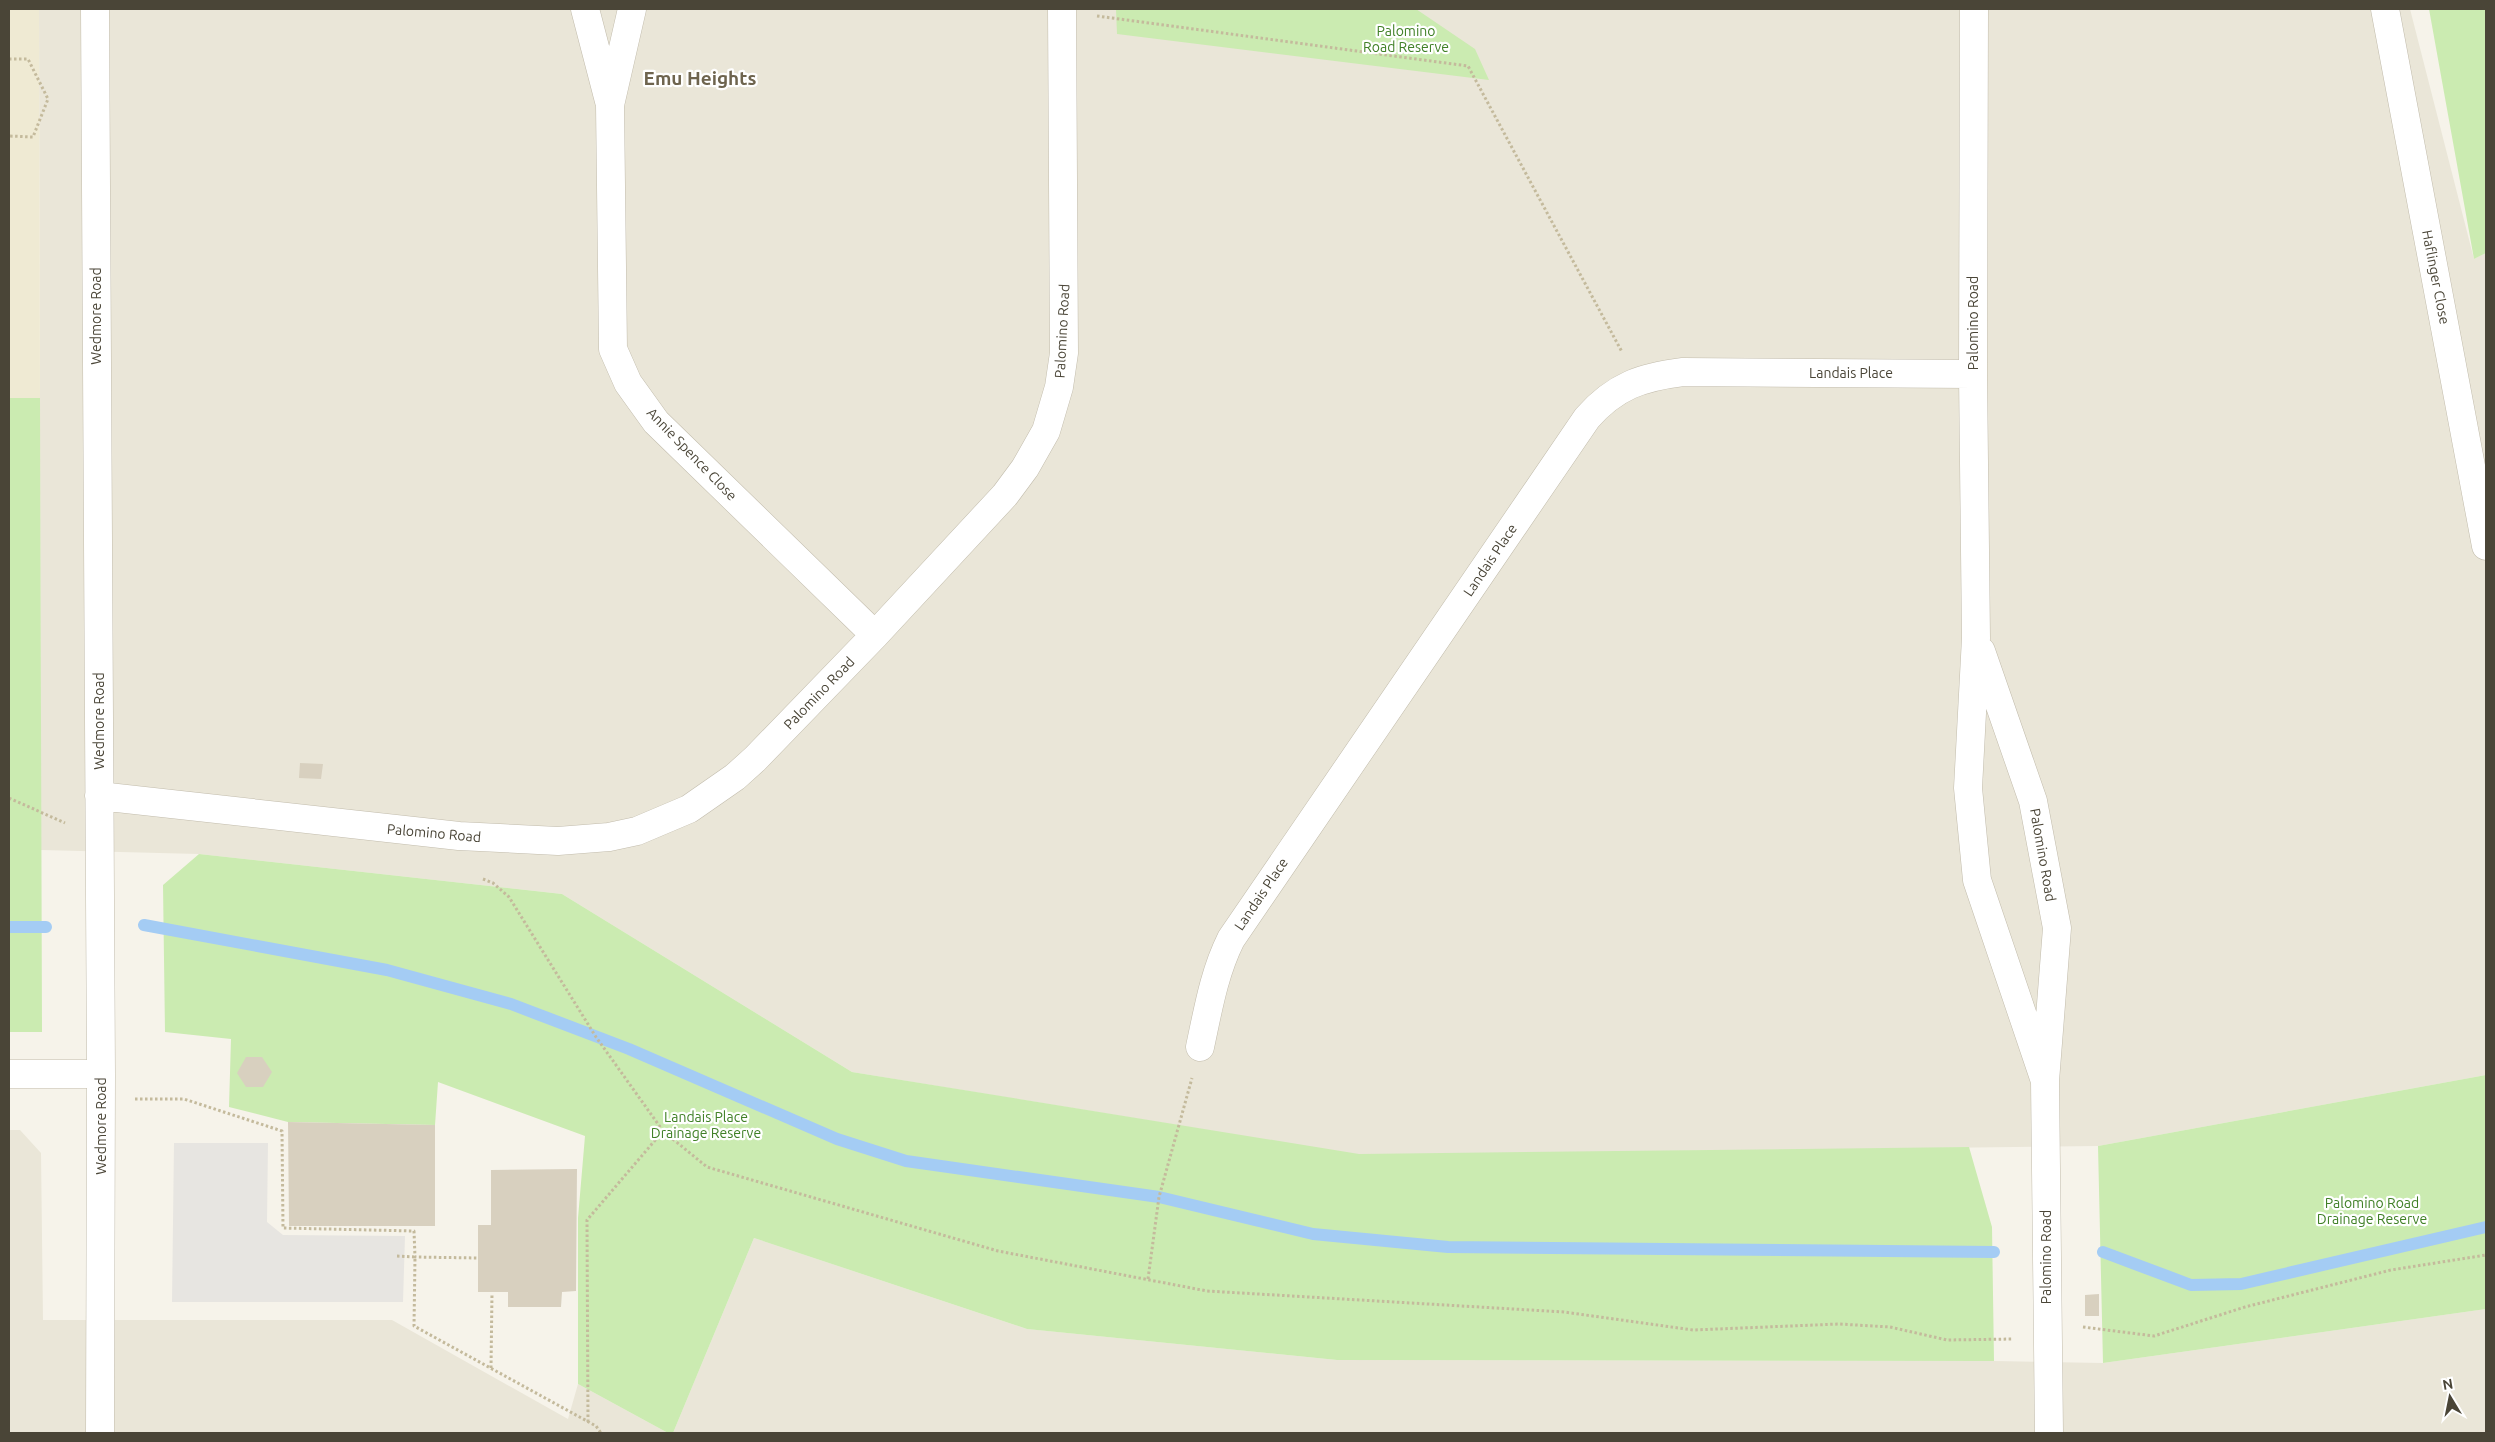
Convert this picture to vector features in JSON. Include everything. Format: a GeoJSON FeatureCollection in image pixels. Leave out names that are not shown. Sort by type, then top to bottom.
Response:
{"type":"FeatureCollection","features":[{"type":"Feature","properties":{"kind":"street","name":"Wedmore Road"},"geometry":{"type":"LineString","coordinates":[[95,9],[101,1074],[100,1433]]}},
{"type":"Feature","properties":{"kind":"street","name":"Annie Spence Close"},"geometry":{"type":"LineString","coordinates":[[586,9],[610,105],[613,349],[628,383],[656,422],[875,635]]}},
{"type":"Feature","properties":{"kind":"street","name":"Annie Spence Close"},"geometry":{"type":"LineString","coordinates":[[610,105],[632,9]]}},
{"type":"Feature","properties":{"kind":"street","name":"Palomino Road"},"geometry":{"type":"LineString","coordinates":[[1974,9],[1973,374],[1976,638],[1968,788],[1977,880],[2045,1081]]}},
{"type":"Feature","properties":{"kind":"street","name":"Haflinger Close"},"geometry":{"type":"LineString","coordinates":[[2386,9],[2486,546]]}},
{"type":"Feature","properties":{"kind":"street","name":"Palomino Road"},"geometry":{"type":"LineString","coordinates":[[99,796],[459,836],[558,841],[609,837],[637,831],[689,810],[735,777],[875,635],[1005,495],[1037,450],[1054,408],[1064,353],[1062,10]]}},
{"type":"Feature","properties":{"kind":"street","name":"Landais Place"},"geometry":{"type":"LineString","coordinates":[[1200,1046],[1220,959],[1231,939],[1587,418],[1600,403],[1616,390],[1638,381],[1658,375],[1682,372],[1973,374]]}},
{"type":"Feature","properties":{"kind":"street","name":"Palomino Road"},"geometry":{"type":"LineString","coordinates":[[1976,638],[2033,801],[2057,928],[2045,1081],[2048,1433]]}},
{"type":"Feature","properties":{"kind":"street"},"geometry":{"type":"LineString","coordinates":[[9,1074],[101,1074]]}},
{"type":"Feature","properties":{"kind":"path"},"geometry":{"type":"LineString","coordinates":[[1062,10],[1468,66],[1638,381]]}},
{"type":"Feature","properties":{"kind":"path"},"geometry":{"type":"LineString","coordinates":[[9,59],[28,59],[48,99],[33,137],[9,136]]}},
{"type":"Feature","properties":{"kind":"path"},"geometry":{"type":"LineString","coordinates":[[9,798],[63,823],[100,826]]}},
{"type":"Feature","properties":{"kind":"path"},"geometry":{"type":"LineString","coordinates":[[482,879],[493,883],[509,898],[596,1037],[663,1130],[707,1167],[998,1252],[1207,1291],[1564,1312],[1693,1330],[1839,1324],[1890,1327],[1947,1340],[2014,1339]]}},
{"type":"Feature","properties":{"kind":"path"},"geometry":{"type":"LineString","coordinates":[[1148,1279],[1159,1197],[1200,1046]]}},
{"type":"Feature","properties":{"kind":"path"},"geometry":{"type":"LineString","coordinates":[[129,1099],[184,1099],[282,1131],[283,1228],[414,1231],[414,1326],[596,1426],[601,1433]]}},
{"type":"Feature","properties":{"kind":"path"},"geometry":{"type":"LineString","coordinates":[[588,1422],[588,1220],[663,1130]]}},
{"type":"Feature","properties":{"kind":"path"},"geometry":{"type":"LineString","coordinates":[[2082,1327],[2154,1336],[2246,1307],[2381,1273],[2486,1255]]}},
{"type":"Feature","properties":{"kind":"path"},"geometry":{"type":"LineString","coordinates":[[397,1256],[478,1258]]}},
{"type":"Feature","properties":{"kind":"path"},"geometry":{"type":"LineString","coordinates":[[491,1368],[492,1293]]}},
{"type":"Feature","properties":{"kind":"shaded area"},"geometry":{"type":"Polygon","coordinates":[[[9,9],[39,9],[40,398],[9,398],[9,9]]]}},
{"type":"Feature","properties":{"kind":"shaded area"},"geometry":{"type":"Polygon","coordinates":[[[39,9],[2410,9],[2474,259],[2486,253],[2486,1075],[2098,1146],[1359,1155],[852,1072],[562,894],[199,854],[41,850],[39,9]]]}},
{"type":"Feature","properties":{"kind":"shaded area"},"geometry":{"type":"Polygon","coordinates":[[[9,1130],[20,1130],[41,1153],[43,1320],[392,1320],[568,1419],[578,1384],[668,1433],[9,1433],[9,1130]]]}},
{"type":"Feature","properties":{"kind":"shaded area"},"geometry":{"type":"Polygon","coordinates":[[[174,1143],[268,1143],[267,1222],[283,1235],[405,1236],[403,1302],[172,1302],[174,1143]]]}},
{"type":"Feature","properties":{"kind":"shaded area"},"geometry":{"type":"Polygon","coordinates":[[[754,1238],[1027,1329],[1337,1360],[1994,1361],[2103,1363],[2486,1309],[2486,1433],[673,1433],[754,1238]]]}},
{"type":"Feature","properties":{"kind":"green space","name":"Palomino Road Reserve"},"geometry":{"type":"Polygon","coordinates":[[[1116,9],[1416,9],[1475,49],[1489,80],[1117,34],[1116,9]]]}},
{"type":"Feature","properties":{"kind":"green space"},"geometry":{"type":"Polygon","coordinates":[[[2429,9],[2486,9],[2486,253],[2474,259],[2429,9]]]}},
{"type":"Feature","properties":{"kind":"green space"},"geometry":{"type":"Polygon","coordinates":[[[9,398],[40,398],[42,1032],[9,1032],[9,398]]]}},
{"type":"Feature","properties":{"kind":"green space","name":"Landais Place Drainage Reserve"},"geometry":{"type":"Polygon","coordinates":[[[199,854],[562,894],[852,1072],[1359,1154],[1969,1147],[1992,1227],[1994,1361],[1337,1360],[1027,1329],[754,1238],[673,1433],[668,1433],[578,1384],[578,1218],[585,1136],[438,1082],[435,1125],[288,1122],[229,1107],[231,1039],[165,1032],[163,885],[199,854]]]}},
{"type":"Feature","properties":{"kind":"green space","name":"Palomino Road Drainage Reserve"},"geometry":{"type":"Polygon","coordinates":[[[2486,1075],[2486,1309],[2103,1363],[2098,1146],[2486,1075]]]}},
{"type":"Feature","properties":{"kind":"building"},"geometry":{"type":"Polygon","coordinates":[[[300,763],[323,764],[321,779],[299,778],[300,763]]]}},
{"type":"Feature","properties":{"kind":"building"},"geometry":{"type":"Polygon","coordinates":[[[246,1057],[262,1057],[272,1072],[263,1087],[246,1087],[237,1073],[246,1057]]]}},
{"type":"Feature","properties":{"kind":"building"},"geometry":{"type":"Polygon","coordinates":[[[288,1122],[435,1125],[435,1226],[289,1226],[288,1122]]]}},
{"type":"Feature","properties":{"kind":"building"},"geometry":{"type":"Polygon","coordinates":[[[577,1169],[576,1291],[562,1292],[561,1307],[508,1307],[508,1292],[478,1292],[478,1225],[491,1225],[491,1170],[577,1169]]]}},
{"type":"Feature","properties":{"kind":"building"},"geometry":{"type":"Polygon","coordinates":[[[2099,1294],[2099,1316],[2085,1316],[2085,1295],[2099,1294]]]}},
{"type":"Feature","properties":{"kind":"waterway"},"geometry":{"type":"LineString","coordinates":[[144,925],[387,970],[511,1004],[629,1049],[837,1139],[906,1161],[1159,1197],[1313,1234],[1448,1247],[1994,1252]]}},
{"type":"Feature","properties":{"kind":"waterway"},"geometry":{"type":"LineString","coordinates":[[9,927],[46,927]]}},
{"type":"Feature","properties":{"kind":"waterway"},"geometry":{"type":"LineString","coordinates":[[2103,1252],[2191,1285],[2241,1284],[2486,1227]]}},
{"type":"Feature","properties":{"kind":"district","name":"Emu Heights"},"geometry":{"type":"Point","coordinates":[700,78]}}]}
